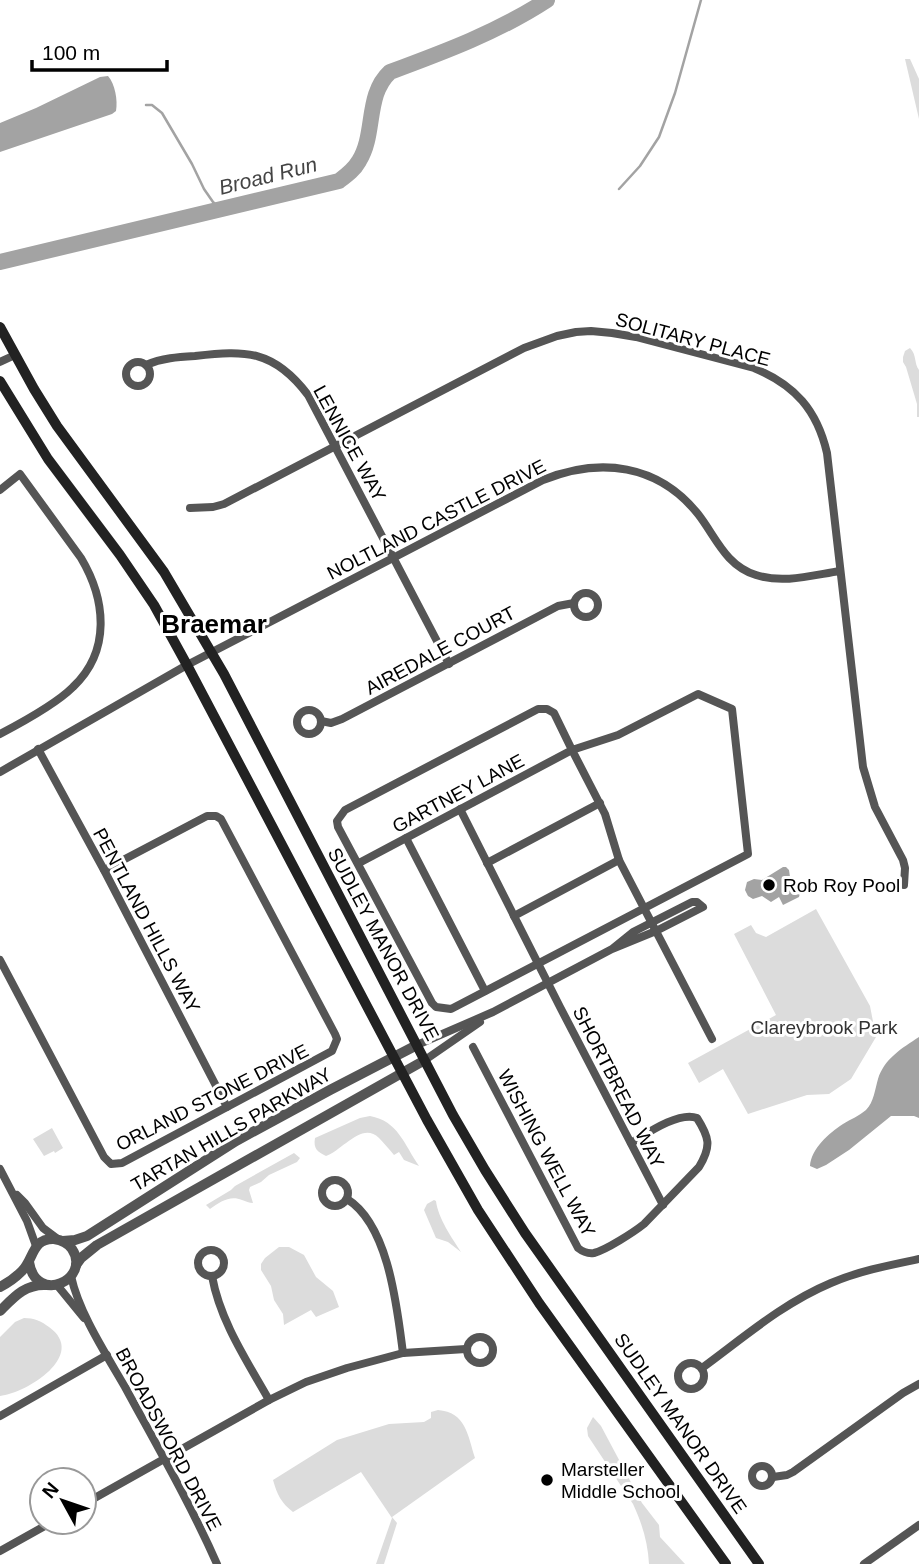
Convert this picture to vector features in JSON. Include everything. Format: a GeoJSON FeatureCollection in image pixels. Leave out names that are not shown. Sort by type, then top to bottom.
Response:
{"type":"FeatureCollection","features":[{"type":"Feature","properties":{"kind":"main road","name":"SUDLEY MANOR DRIVE"},"geometry":{"type":"LineString","coordinates":[[0,327],[57,426],[164,572],[212,652],[485,1170],[525,1233],[760,1564]]}},
{"type":"Feature","properties":{"kind":"main road"},"geometry":{"type":"LineString","coordinates":[[0,381],[48,459],[120,555],[154,606],[452,1166],[478,1210],[508,1257],[726,1564]]}},
{"type":"Feature","properties":{"kind":"street","name":"SOLITARY PLACE"},"geometry":{"type":"LineString","coordinates":[[190,508],[224,504],[524,348],[557,336],[591,331],[612,332],[754,368],[781,381],[804,402],[818,426],[827,453],[862,758],[877,811],[903,860],[904,885]]}},
{"type":"Feature","properties":{"kind":"street","name":"LENNICE WAY"},"geometry":{"type":"LineString","coordinates":[[146,365],[162,359],[226,352],[248,354],[268,360],[288,372],[307,395],[449,664]]}},
{"type":"Feature","properties":{"kind":"street"},"geometry":{"type":"LineString","coordinates":[[0,362],[15,355]]}},
{"type":"Feature","properties":{"kind":"street","name":"NOLTLAND CASTLE DRIVE"},"geometry":{"type":"LineString","coordinates":[[187,665],[543,480],[575,469],[605,467],[649,476],[674,491],[698,514],[725,555],[747,572],[786,579],[841,571]]}},
{"type":"Feature","properties":{"kind":"street"},"geometry":{"type":"LineString","coordinates":[[0,491],[20,474],[90,573],[98,593],[102,621],[90,663],[74,686],[61,697],[0,734]]}},
{"type":"Feature","properties":{"kind":"street","name":"AIREDALE COURT"},"geometry":{"type":"LineString","coordinates":[[321,721],[331,723],[342,719],[558,606],[574,603]]}},
{"type":"Feature","properties":{"kind":"street"},"geometry":{"type":"LineString","coordinates":[[0,772],[187,665]]}},
{"type":"Feature","properties":{"kind":"street","name":"GARTNEY LANE"},"geometry":{"type":"LineString","coordinates":[[359,863],[572,750],[618,735],[698,694],[732,709],[748,854],[644,909]]}},
{"type":"Feature","properties":{"kind":"street"},"geometry":{"type":"LineString","coordinates":[[644,909],[451,1009],[436,1007],[337,821],[345,810],[538,709],[547,709],[554,713],[600,803],[619,860],[712,1039]]}},
{"type":"Feature","properties":{"kind":"street","name":"PENTLAND HILLS WAY"},"geometry":{"type":"LineString","coordinates":[[38,749],[227,1107]]}},
{"type":"Feature","properties":{"kind":"street"},"geometry":{"type":"LineString","coordinates":[[487,863],[600,803]]}},
{"type":"Feature","properties":{"kind":"street","name":"SHORTBREAD WAY"},"geometry":{"type":"LineString","coordinates":[[460,809],[663,1205]]}},
{"type":"Feature","properties":{"kind":"street","name":"ORLAND STONE DRIVE"},"geometry":{"type":"LineString","coordinates":[[0,960],[104,1157],[111,1164],[122,1163],[329,1054],[335,1046],[335,1034],[220,819],[207,816],[104,870]]}},
{"type":"Feature","properties":{"kind":"street"},"geometry":{"type":"LineString","coordinates":[[405,838],[485,992]]}},
{"type":"Feature","properties":{"kind":"street"},"geometry":{"type":"LineString","coordinates":[[514,916],[619,860]]}},
{"type":"Feature","properties":{"kind":"street"},"geometry":{"type":"LineString","coordinates":[[417,1045],[493,1012],[612,949],[656,932],[703,907],[695,901],[633,932],[612,949]]}},
{"type":"Feature","properties":{"kind":"street"},"geometry":{"type":"LineString","coordinates":[[425,1060],[493,1012]]}},
{"type":"Feature","properties":{"kind":"street","name":"TARTAN HILLS PARKWAY"},"geometry":{"type":"LineString","coordinates":[[36,1246],[46,1240],[75,1240],[88,1236],[236,1141],[417,1045]]}},
{"type":"Feature","properties":{"kind":"street","name":"WISHING WELL WAY"},"geometry":{"type":"LineString","coordinates":[[473,1047],[581,1251],[597,1252],[636,1230],[699,1167],[708,1142],[704,1129],[696,1118],[688,1116],[666,1123],[631,1143]]}},
{"type":"Feature","properties":{"kind":"street","name":"TARTAN HILLS PARKWAY"},"geometry":{"type":"LineString","coordinates":[[71,1276],[81,1258],[97,1245],[425,1060]]}},
{"type":"Feature","properties":{"kind":"street"},"geometry":{"type":"LineString","coordinates":[[0,1170],[27,1221],[36,1246],[29,1262],[33,1275],[38,1281],[52,1285]]}},
{"type":"Feature","properties":{"kind":"street"},"geometry":{"type":"LineString","coordinates":[[12,1190],[43,1228],[72,1250],[76,1265]]}},
{"type":"Feature","properties":{"kind":"street"},"geometry":{"type":"LineString","coordinates":[[347,1199],[365,1215],[382,1249],[394,1291],[403,1353]]}},
{"type":"Feature","properties":{"kind":"street"},"geometry":{"type":"LineString","coordinates":[[702,1368],[807,1294],[858,1273],[919,1259]]}},
{"type":"Feature","properties":{"kind":"street"},"geometry":{"type":"LineString","coordinates":[[0,1287],[18,1275],[29,1262]]}},
{"type":"Feature","properties":{"kind":"street"},"geometry":{"type":"LineString","coordinates":[[0,1311],[25,1288],[66,1282],[71,1276]]}},
{"type":"Feature","properties":{"kind":"street","name":"BROADSWORD DRIVE"},"geometry":{"type":"LineString","coordinates":[[71,1276],[92,1329],[165,1459],[217,1564]]}},
{"type":"Feature","properties":{"kind":"street"},"geometry":{"type":"LineString","coordinates":[[212,1276],[222,1313],[269,1400]]}},
{"type":"Feature","properties":{"kind":"street","name":"BROADSWORD DRIVE"},"geometry":{"type":"LineString","coordinates":[[52,1285],[92,1329]]}},
{"type":"Feature","properties":{"kind":"street"},"geometry":{"type":"LineString","coordinates":[[98,1496],[269,1400],[317,1378],[403,1353],[466,1349]]}},
{"type":"Feature","properties":{"kind":"street"},"geometry":{"type":"LineString","coordinates":[[0,1416],[107,1355]]}},
{"type":"Feature","properties":{"kind":"street"},"geometry":{"type":"LineString","coordinates":[[772,1477],[793,1472],[919,1384]]}},
{"type":"Feature","properties":{"kind":"street"},"geometry":{"type":"LineString","coordinates":[[869,1563],[919,1525]]}},
{"type":"Feature","properties":{"kind":"street"},"geometry":{"type":"LineString","coordinates":[[0,1551],[28,1535]]}},
{"type":"Feature","properties":{"kind":"green space"},"geometry":{"type":"Polygon","coordinates":[[[905,59],[910,59],[919,79],[919,119],[905,59]]]}},
{"type":"Feature","properties":{"kind":"green space"},"geometry":{"type":"Polygon","coordinates":[[[910,348],[919,370],[919,417],[903,362],[905,351],[910,348]]]}},
{"type":"Feature","properties":{"kind":"green space","name":"Clareybrook Park"},"geometry":{"type":"Polygon","coordinates":[[[816,909],[870,1006],[876,1037],[851,1079],[829,1094],[807,1095],[748,1114],[723,1069],[699,1083],[688,1063],[776,1015],[734,934],[751,925],[756,933],[766,937],[816,909]]]}},
{"type":"Feature","properties":{"kind":"green space"},"geometry":{"type":"Polygon","coordinates":[[[370,1116],[394,1128],[419,1166],[404,1160],[399,1152],[394,1155],[373,1134],[366,1133],[352,1138],[326,1156],[317,1150],[315,1138],[370,1116]]]}},
{"type":"Feature","properties":{"kind":"green space"},"geometry":{"type":"Polygon","coordinates":[[[52,1128],[63,1148],[44,1156],[33,1139],[52,1128]]]}},
{"type":"Feature","properties":{"kind":"green space"},"geometry":{"type":"Polygon","coordinates":[[[294,1153],[300,1158],[297,1162],[250,1187],[253,1203],[233,1198],[210,1209],[206,1205],[235,1186],[294,1153]]]}},
{"type":"Feature","properties":{"kind":"green space"},"geometry":{"type":"Polygon","coordinates":[[[434,1200],[446,1228],[461,1252],[448,1242],[436,1238],[424,1210],[427,1204],[434,1200]]]}},
{"type":"Feature","properties":{"kind":"green space"},"geometry":{"type":"Polygon","coordinates":[[[279,1247],[289,1247],[304,1255],[316,1277],[333,1291],[339,1307],[316,1317],[311,1310],[284,1325],[283,1314],[261,1270],[265,1258],[279,1247]]]}},
{"type":"Feature","properties":{"kind":"green space"},"geometry":{"type":"Polygon","coordinates":[[[24,1318],[37,1320],[49,1327],[59,1338],[62,1349],[58,1360],[38,1380],[25,1388],[0,1396],[0,1337],[15,1322],[24,1318]]]}},
{"type":"Feature","properties":{"kind":"green space"},"geometry":{"type":"Polygon","coordinates":[[[438,1410],[455,1415],[460,1420],[468,1434],[475,1458],[392,1517],[397,1523],[384,1564],[376,1564],[392,1518],[361,1472],[293,1512],[280,1498],[273,1480],[337,1440],[389,1424],[424,1422],[431,1418],[431,1412],[438,1410]]]}},
{"type":"Feature","properties":{"kind":"green space"},"geometry":{"type":"Polygon","coordinates":[[[593,1417],[601,1426],[642,1503],[659,1525],[660,1537],[685,1564],[649,1564],[644,1533],[633,1504],[588,1436],[587,1428],[593,1417]]]}},
{"type":"Feature","properties":{"kind":"shaded area"},"geometry":{"type":"Polygon","coordinates":[[[108,76],[116,97],[116,111],[112,114],[0,152],[0,123],[100,77],[108,76]]]}},
{"type":"Feature","properties":{"kind":"shaded area","name":"Rob Roy Pool"},"geometry":{"type":"Polygon","coordinates":[[[783,867],[789,870],[791,884],[800,893],[799,897],[783,905],[779,897],[771,902],[762,896],[753,899],[748,896],[745,890],[747,882],[762,880],[783,867]]]}},
{"type":"Feature","properties":{"kind":"shaded area"},"geometry":{"type":"Polygon","coordinates":[[[919,1037],[919,1118],[891,1116],[826,1165],[817,1169],[810,1166],[817,1148],[827,1137],[869,1107],[878,1079],[889,1060],[919,1037]]]}},
{"type":"Feature","properties":{"kind":"waterway","name":"Broad Run"},"geometry":{"type":"LineString","coordinates":[[0,262],[339,181],[359,161],[368,139],[377,92],[390,72],[490,32],[547,0]]}},
{"type":"Feature","properties":{"kind":"waterway"},"geometry":{"type":"LineString","coordinates":[[619,189],[640,166],[659,137],[675,93],[701,0]]}},
{"type":"Feature","properties":{"kind":"waterway"},"geometry":{"type":"LineString","coordinates":[[146,105],[152,105],[162,113],[204,189],[220,208]]}},
{"type":"Feature","properties":{"kind":"place","name":"Rob Roy Pool"},"geometry":{"type":"Point","coordinates":[769,885]}},
{"type":"Feature","properties":{"kind":"place","name":"Marsteller Middle School"},"geometry":{"type":"Point","coordinates":[547,1480]}},
{"type":"Feature","properties":{"kind":"district","name":"Braemar"},"geometry":{"type":"Point","coordinates":[214,624]}}]}
